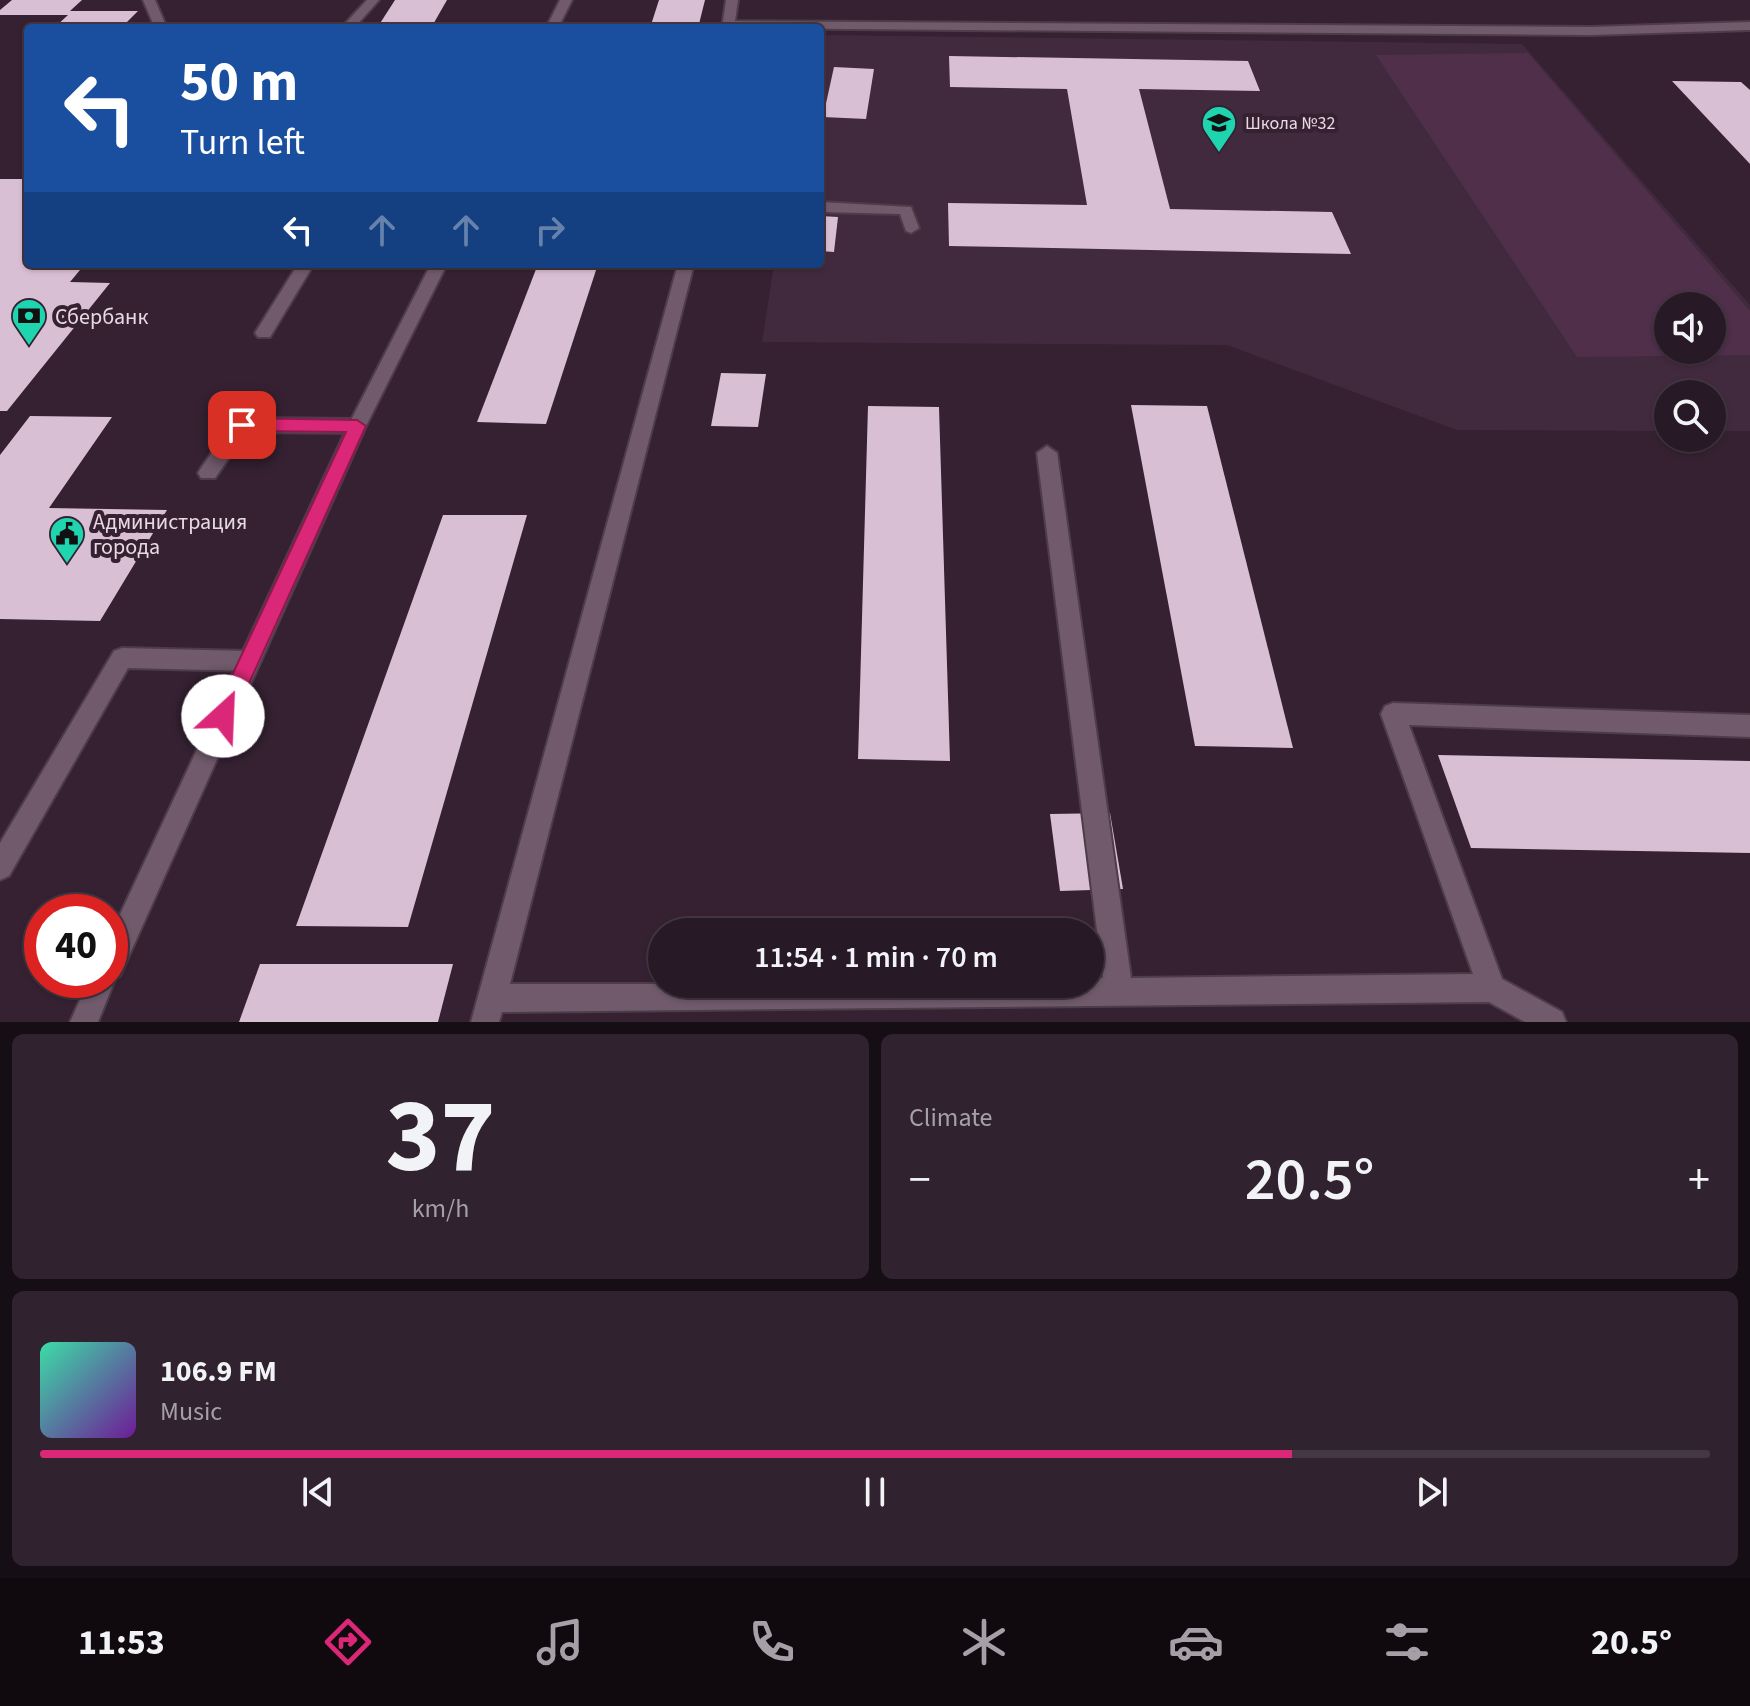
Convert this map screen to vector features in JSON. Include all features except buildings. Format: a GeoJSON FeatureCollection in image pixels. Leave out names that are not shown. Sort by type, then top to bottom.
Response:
{"type":"FeatureCollection","features":[{"type":"Feature","properties":{"kind":"street"},"geometry":{"type":"LineString","coordinates":[[149,0],[159,24]]}},
{"type":"Feature","properties":{"kind":"street"},"geometry":{"type":"LineString","coordinates":[[351,24],[373,0]]}},
{"type":"Feature","properties":{"kind":"street"},"geometry":{"type":"LineString","coordinates":[[554,24],[566,0]]}},
{"type":"Feature","properties":{"kind":"street"},"geometry":{"type":"LineString","coordinates":[[729,24],[732,0]]}},
{"type":"Feature","properties":{"kind":"street"},"geometry":{"type":"LineString","coordinates":[[824,27],[1544,31],[1750,26]]}},
{"type":"Feature","properties":{"kind":"street"},"geometry":{"type":"LineString","coordinates":[[824,207],[906,210],[911,228]]}},
{"type":"Feature","properties":{"kind":"street"},"geometry":{"type":"LineString","coordinates":[[264,333],[304,268]]}},
{"type":"Feature","properties":{"kind":"street"},"geometry":{"type":"LineString","coordinates":[[128,926],[357,426],[437,268]]}},
{"type":"Feature","properties":{"kind":"street"},"geometry":{"type":"LineString","coordinates":[[685,268],[488,1010],[1119,992],[1492,988],[1552,1022]]}},
{"type":"Feature","properties":{"kind":"street"},"geometry":{"type":"LineString","coordinates":[[208,473],[242,425],[357,426]]}},
{"type":"Feature","properties":{"kind":"street"},"geometry":{"type":"LineString","coordinates":[[1047,453],[1119,992]]}},
{"type":"Feature","properties":{"kind":"street"},"geometry":{"type":"LineString","coordinates":[[0,867],[122,658],[248,661]]}},
{"type":"Feature","properties":{"kind":"street"},"geometry":{"type":"LineString","coordinates":[[1492,988],[1393,714],[1750,726]]}},
{"type":"Feature","properties":{"kind":"street"},"geometry":{"type":"LineString","coordinates":[[84,1022],[95,998]]}},
{"type":"Feature","properties":{"kind":"shaded area","name":"Школа №32"},"geometry":{"type":"Polygon","coordinates":[[[824,35],[1522,44],[1750,305],[1750,431],[1726,431],[1726,380],[1654,380],[1654,431],[1457,430],[1227,345],[762,342],[773,268],[824,268],[824,35]]]}},
{"type":"Feature","properties":{"kind":"shaded area"},"geometry":{"type":"Polygon","coordinates":[[[1528,53],[1750,311],[1750,355],[1726,355],[1726,292],[1654,292],[1654,356],[1577,357],[1376,55],[1528,53]]]}},
{"type":"Feature","properties":{"kind":"place","name":"Школа №32"},"geometry":{"type":"Point","coordinates":[1219,154]}},
{"type":"Feature","properties":{"kind":"place","name":"Сбербанк"},"geometry":{"type":"Point","coordinates":[29,347]}},
{"type":"Feature","properties":{"kind":"place","name":"Администрация города"},"geometry":{"type":"Point","coordinates":[67,565]}},
{"type":"Feature","properties":{"kind":"route"},"geometry":{"type":"LineString","coordinates":[[223,716],[357,426],[242,425]]}}]}
